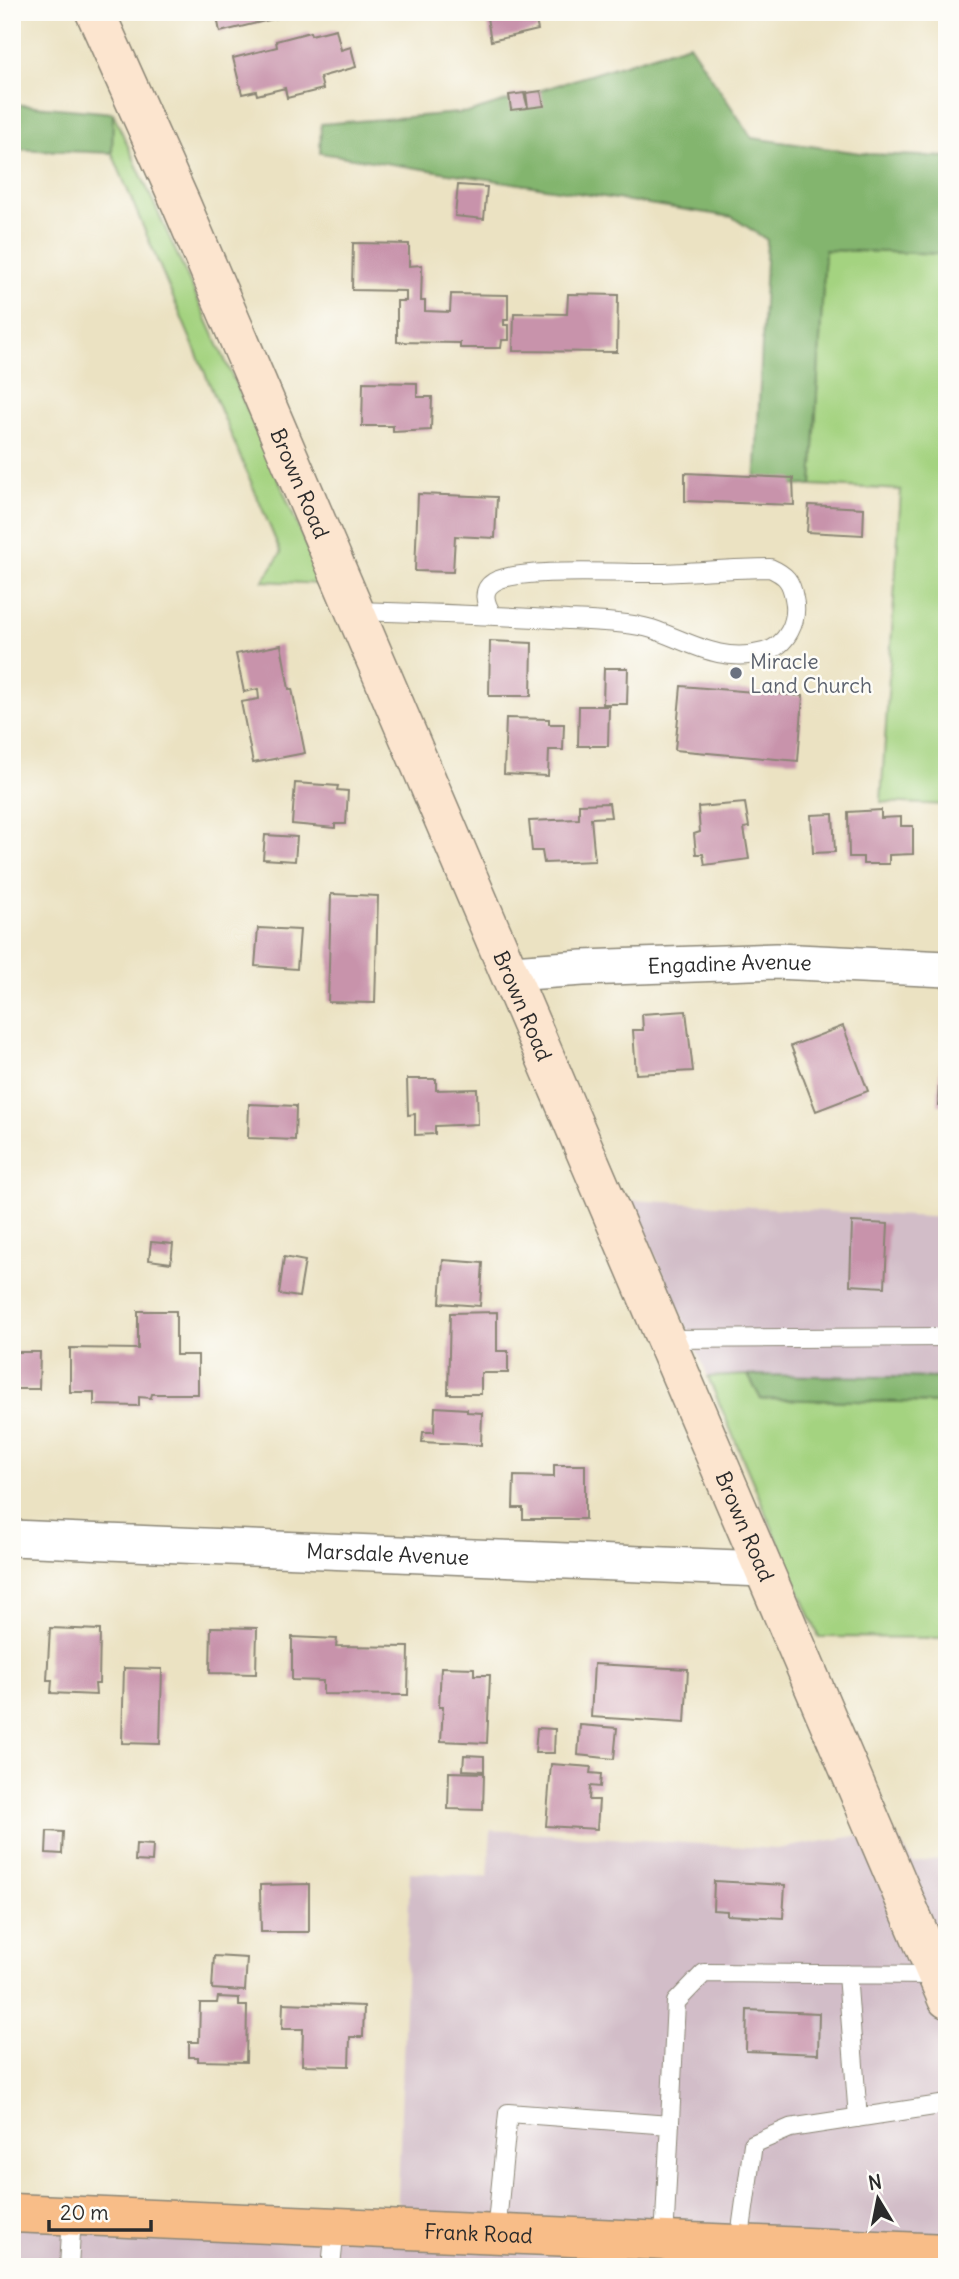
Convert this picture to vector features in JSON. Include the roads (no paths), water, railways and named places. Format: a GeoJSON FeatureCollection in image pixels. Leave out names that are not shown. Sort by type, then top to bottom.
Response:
{"type":"FeatureCollection","features":[{"type":"Feature","properties":{"kind":"main road","name":"Brown Road"},"geometry":{"type":"LineString","coordinates":[[95,12],[181,204],[356,611],[942,1987]]}},
{"type":"Feature","properties":{"kind":"main road","name":"Frank Road"},"geometry":{"type":"LineString","coordinates":[[12,2213],[947,2253]]}},
{"type":"Feature","properties":{"kind":"street","name":"Engadine Avenue"},"geometry":{"type":"LineString","coordinates":[[511,974],[583,968],[776,961],[947,969]]}},
{"type":"Feature","properties":{"kind":"street","name":"Marsdale Avenue"},"geometry":{"type":"LineString","coordinates":[[12,1538],[763,1569]]}},
{"type":"Feature","properties":{"kind":"lane"},"geometry":{"type":"LineString","coordinates":[[356,611],[492,614],[589,621],[650,629],[706,652],[729,655],[765,652],[785,641],[792,626],[796,605],[792,585],[784,574],[769,568],[661,573],[562,573],[514,576],[493,582],[487,587],[485,601],[492,614]]}},
{"type":"Feature","properties":{"kind":"lane"},"geometry":{"type":"LineString","coordinates":[[666,1339],[947,1337]]}},
{"type":"Feature","properties":{"kind":"lane"},"geometry":{"type":"LineString","coordinates":[[664,2241],[676,2002],[704,1973],[847,1974],[942,1987]]}},
{"type":"Feature","properties":{"kind":"lane"},"geometry":{"type":"LineString","coordinates":[[847,1974],[858,2118]]}},
{"type":"Feature","properties":{"kind":"lane"},"geometry":{"type":"LineString","coordinates":[[739,2244],[753,2144],[790,2128],[947,2104]]}},
{"type":"Feature","properties":{"kind":"lane"},"geometry":{"type":"LineString","coordinates":[[496,2234],[508,2113],[670,2125]]}},
{"type":"Feature","properties":{"kind":"lane"},"geometry":{"type":"LineString","coordinates":[[69,2267],[72,2215]]}},
{"type":"Feature","properties":{"kind":"lane"},"geometry":{"type":"LineString","coordinates":[[331,2267],[335,2228]]}},
{"type":"Feature","properties":{"kind":"place","name":"Miracle Land Church"},"geometry":{"type":"Point","coordinates":[736,673]}}]}
